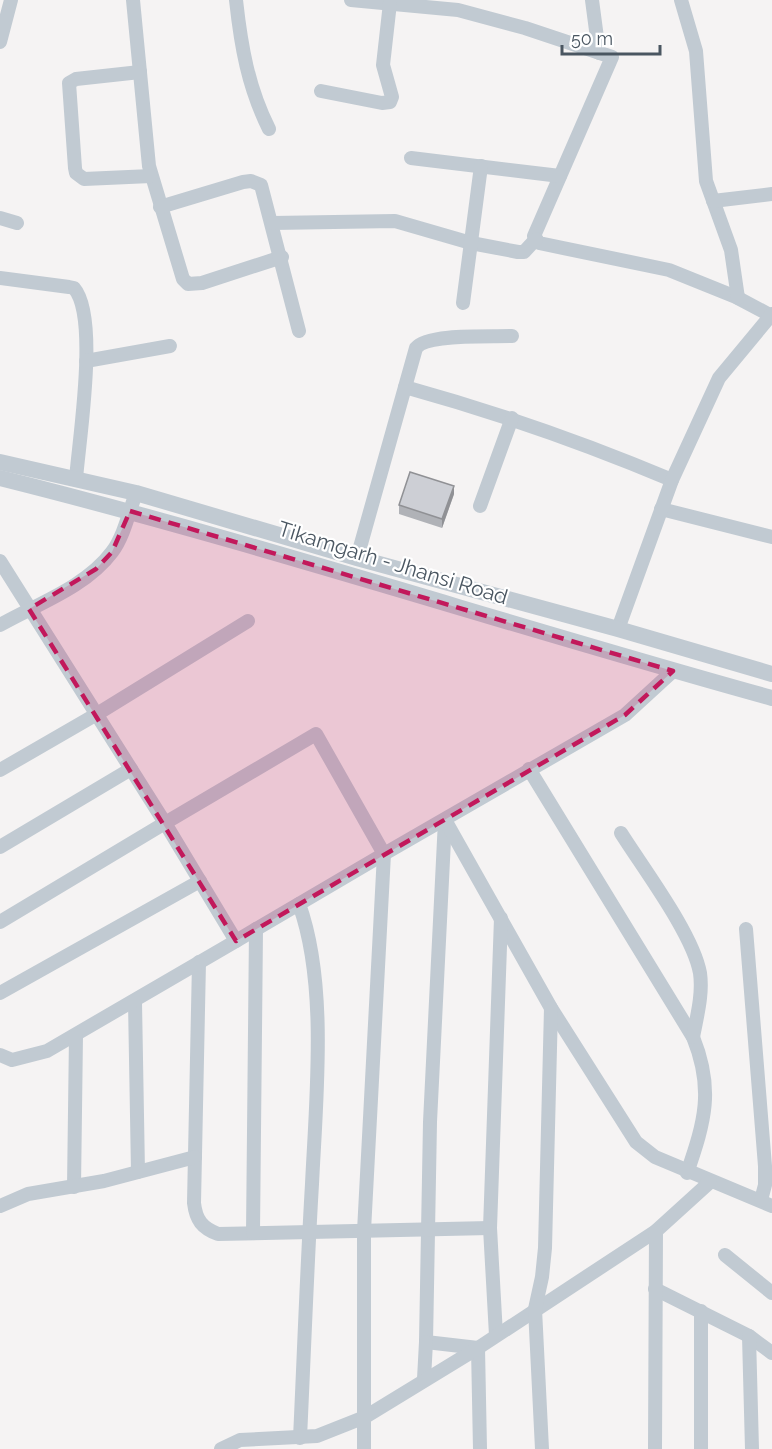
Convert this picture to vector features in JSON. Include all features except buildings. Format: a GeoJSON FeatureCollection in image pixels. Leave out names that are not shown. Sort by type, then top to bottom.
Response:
{"type":"FeatureCollection","features":[{"type":"Feature","properties":{"kind":"street"},"geometry":{"type":"LineString","coordinates":[[0,42],[11,0]]}},
{"type":"Feature","properties":{"kind":"street"},"geometry":{"type":"LineString","coordinates":[[133,0],[151,176],[183,279],[188,284],[202,283],[282,257]]}},
{"type":"Feature","properties":{"kind":"street"},"geometry":{"type":"LineString","coordinates":[[236,0],[249,84],[269,129]]}},
{"type":"Feature","properties":{"kind":"street"},"geometry":{"type":"LineString","coordinates":[[351,0],[456,5],[612,57],[534,236],[539,243],[669,270],[738,298],[771,315],[719,378],[672,480],[618,629]]}},
{"type":"Feature","properties":{"kind":"street"},"geometry":{"type":"LineString","coordinates":[[592,0],[599,53]]}},
{"type":"Feature","properties":{"kind":"street"},"geometry":{"type":"LineString","coordinates":[[681,0],[696,51],[706,181],[730,250],[738,298]]}},
{"type":"Feature","properties":{"kind":"street"},"geometry":{"type":"LineString","coordinates":[[321,91],[382,103],[390,102],[392,97],[383,65],[390,3]]}},
{"type":"Feature","properties":{"kind":"street"},"geometry":{"type":"LineString","coordinates":[[140,72],[76,79],[69,83],[75,168],[76,173],[84,179],[151,176]]}},
{"type":"Feature","properties":{"kind":"street"},"geometry":{"type":"LineString","coordinates":[[411,158],[560,176]]}},
{"type":"Feature","properties":{"kind":"street"},"geometry":{"type":"LineString","coordinates":[[463,303],[482,166]]}},
{"type":"Feature","properties":{"kind":"street"},"geometry":{"type":"LineString","coordinates":[[160,207],[251,181],[257,182],[264,190],[299,331]]}},
{"type":"Feature","properties":{"kind":"street"},"geometry":{"type":"LineString","coordinates":[[713,201],[772,194]]}},
{"type":"Feature","properties":{"kind":"street"},"geometry":{"type":"LineString","coordinates":[[0,218],[17,223]]}},
{"type":"Feature","properties":{"kind":"street"},"geometry":{"type":"LineString","coordinates":[[273,223],[395,221],[471,243],[521,252],[536,239]]}},
{"type":"Feature","properties":{"kind":"street"},"geometry":{"type":"LineString","coordinates":[[0,278],[74,288],[79,295],[84,323],[86,361],[84,406],[76,479]]}},
{"type":"Feature","properties":{"kind":"street"},"geometry":{"type":"LineString","coordinates":[[357,558],[405,387],[420,344],[434,339],[512,336]]}},
{"type":"Feature","properties":{"kind":"street"},"geometry":{"type":"LineString","coordinates":[[86,361],[170,346]]}},
{"type":"Feature","properties":{"kind":"street"},"geometry":{"type":"LineString","coordinates":[[405,387],[512,418],[580,441],[672,480]]}},
{"type":"Feature","properties":{"kind":"street"},"geometry":{"type":"LineString","coordinates":[[480,506],[512,418]]}},
{"type":"Feature","properties":{"kind":"street"},"geometry":{"type":"LineString","coordinates":[[0,462],[136,493],[357,558],[618,629],[772,674]]}},
{"type":"Feature","properties":{"kind":"street","name":"Tikamgarh - Jhansi Road"},"geometry":{"type":"LineString","coordinates":[[0,478],[129,511],[772,698]]}},
{"type":"Feature","properties":{"kind":"street"},"geometry":{"type":"LineString","coordinates":[[0,625],[79,582],[96,569],[112,552],[136,493]]}},
{"type":"Feature","properties":{"kind":"street"},"geometry":{"type":"LineString","coordinates":[[661,509],[772,537]]}},
{"type":"Feature","properties":{"kind":"street"},"geometry":{"type":"LineString","coordinates":[[0,561],[4,577],[29,609],[97,714],[236,941]]}},
{"type":"Feature","properties":{"kind":"street"},"geometry":{"type":"LineString","coordinates":[[548,633],[555,612]]}},
{"type":"Feature","properties":{"kind":"street"},"geometry":{"type":"LineString","coordinates":[[0,770],[97,714],[248,621]]}},
{"type":"Feature","properties":{"kind":"street"},"geometry":{"type":"LineString","coordinates":[[0,1055],[12,1060],[32,1056],[76,1035],[135,1002],[199,962],[625,715],[673,671]]}},
{"type":"Feature","properties":{"kind":"street"},"geometry":{"type":"LineString","coordinates":[[0,922],[316,734],[384,854],[364,1231],[364,1449]]}},
{"type":"Feature","properties":{"kind":"street"},"geometry":{"type":"LineString","coordinates":[[0,847],[131,769]]}},
{"type":"Feature","properties":{"kind":"street"},"geometry":{"type":"LineString","coordinates":[[529,769],[693,1037],[702,1060],[706,1105],[700,1135],[687,1173]]}},
{"type":"Feature","properties":{"kind":"street"},"geometry":{"type":"LineString","coordinates":[[445,819],[551,1008],[636,1142],[655,1158],[687,1173],[766,1203],[746,929]]}},
{"type":"Feature","properties":{"kind":"street"},"geometry":{"type":"LineString","coordinates":[[424,1379],[426,1230],[445,819]]}},
{"type":"Feature","properties":{"kind":"street"},"geometry":{"type":"LineString","coordinates":[[621,833],[693,950],[700,974],[701,994],[693,1037]]}},
{"type":"Feature","properties":{"kind":"street"},"geometry":{"type":"LineString","coordinates":[[0,993],[200,881]]}},
{"type":"Feature","properties":{"kind":"street"},"geometry":{"type":"LineString","coordinates":[[299,904],[307,927],[313,959],[316,1022],[316,1101],[300,1438]]}},
{"type":"Feature","properties":{"kind":"street"},"geometry":{"type":"LineString","coordinates":[[496,1335],[490,1228],[501,918]]}},
{"type":"Feature","properties":{"kind":"street"},"geometry":{"type":"LineString","coordinates":[[253,1233],[256,929]]}},
{"type":"Feature","properties":{"kind":"street"},"geometry":{"type":"LineString","coordinates":[[199,962],[194,1203],[200,1224],[218,1234],[490,1228]]}},
{"type":"Feature","properties":{"kind":"street"},"geometry":{"type":"LineString","coordinates":[[135,1002],[138,1172]]}},
{"type":"Feature","properties":{"kind":"street"},"geometry":{"type":"LineString","coordinates":[[542,1449],[535,1309],[545,1248],[551,1008]]}},
{"type":"Feature","properties":{"kind":"street"},"geometry":{"type":"LineString","coordinates":[[74,1187],[76,1035]]}},
{"type":"Feature","properties":{"kind":"street"},"geometry":{"type":"LineString","coordinates":[[0,1206],[28,1194],[74,1187],[195,1157]]}},
{"type":"Feature","properties":{"kind":"street"},"geometry":{"type":"LineString","coordinates":[[221,1449],[240,1440],[269,1444],[300,1438],[335,1430],[365,1418],[424,1379],[478,1348],[656,1231],[710,1182]]}},
{"type":"Feature","properties":{"kind":"street"},"geometry":{"type":"LineString","coordinates":[[655,1449],[656,1231]]}},
{"type":"Feature","properties":{"kind":"street"},"geometry":{"type":"LineString","coordinates":[[725,1255],[772,1293]]}},
{"type":"Feature","properties":{"kind":"street"},"geometry":{"type":"LineString","coordinates":[[656,1289],[749,1336],[772,1353]]}},
{"type":"Feature","properties":{"kind":"street"},"geometry":{"type":"LineString","coordinates":[[701,1311],[701,1449]]}},
{"type":"Feature","properties":{"kind":"street"},"geometry":{"type":"LineString","coordinates":[[749,1336],[752,1449]]}},
{"type":"Feature","properties":{"kind":"street"},"geometry":{"type":"LineString","coordinates":[[426,1342],[478,1348]]}},
{"type":"Feature","properties":{"kind":"street"},"geometry":{"type":"LineString","coordinates":[[478,1348],[480,1449]]}},
{"type":"Feature","properties":{"kind":"highlighted area"},"geometry":{"type":"Polygon","coordinates":[[[130,511],[673,671],[625,715],[236,941],[29,609],[96,569],[112,552],[130,511]]]}}]}
